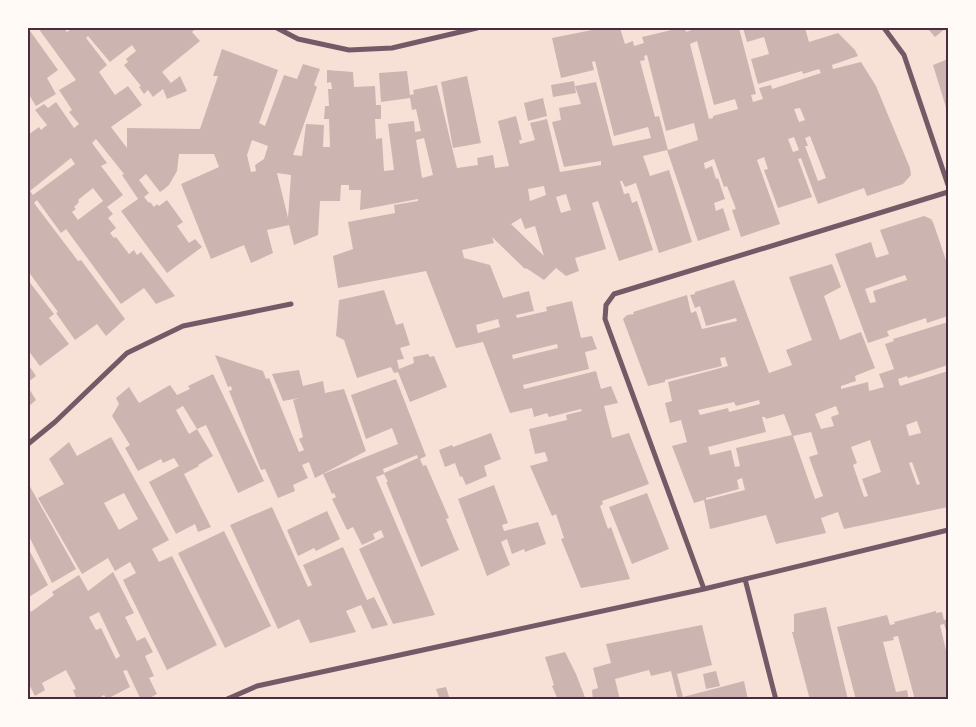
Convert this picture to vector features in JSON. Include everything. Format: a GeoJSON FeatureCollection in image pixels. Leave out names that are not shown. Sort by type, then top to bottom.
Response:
{"type":"FeatureCollection","features":[{"type":"Feature","properties":{"kind":"street"},"geometry":{"type":"LineString","coordinates":[[277,28],[298,39],[349,50],[392,48],[477,28]]}},
{"type":"Feature","properties":{"kind":"street"},"geometry":{"type":"LineString","coordinates":[[884,28],[904,55],[948,185]]}},
{"type":"Feature","properties":{"kind":"street"},"geometry":{"type":"LineString","coordinates":[[704,589],[605,319],[606,305],[614,294],[948,192]]}},
{"type":"Feature","properties":{"kind":"street"},"geometry":{"type":"LineString","coordinates":[[28,444],[55,422],[127,353],[183,326],[291,304]]}},
{"type":"Feature","properties":{"kind":"street"},"geometry":{"type":"LineString","coordinates":[[225,700],[257,686],[704,589],[948,530]]}},
{"type":"Feature","properties":{"kind":"street"},"geometry":{"type":"LineString","coordinates":[[744,579],[776,700]]}},
{"type":"Feature","properties":{"kind":"building"},"geometry":{"type":"Polygon","coordinates":[[[28,28],[58,70],[47,78],[56,94],[36,106],[28,93],[28,28]]]}},
{"type":"Feature","properties":{"kind":"building"},"geometry":{"type":"Polygon","coordinates":[[[38,28],[63,28],[67,32],[73,28],[196,28],[192,32],[200,41],[162,72],[171,83],[180,76],[187,91],[167,99],[163,89],[153,97],[148,90],[144,94],[139,87],[141,86],[124,65],[128,62],[126,59],[136,51],[132,45],[110,62],[88,36],[86,38],[107,65],[99,72],[115,95],[128,86],[142,105],[111,127],[127,148],[127,128],[200,129],[218,76],[213,76],[222,49],[278,70],[259,123],[265,126],[284,75],[297,79],[303,64],[320,69],[314,85],[317,87],[293,155],[302,156],[306,124],[324,125],[323,147],[330,147],[329,119],[324,119],[325,106],[329,106],[328,89],[332,89],[331,82],[327,83],[327,70],[353,72],[354,87],[375,86],[376,105],[381,105],[381,119],[375,119],[376,139],[382,138],[384,171],[394,170],[388,124],[414,121],[415,132],[421,131],[416,109],[412,110],[410,98],[381,102],[379,73],[407,71],[410,95],[414,94],[413,90],[437,85],[457,168],[478,165],[477,158],[493,155],[495,168],[509,166],[498,121],[516,116],[522,140],[519,140],[520,144],[535,140],[530,123],[547,119],[560,172],[601,165],[601,161],[564,167],[552,122],[561,120],[559,108],[581,104],[575,86],[596,82],[613,146],[651,138],[648,127],[614,136],[595,61],[592,62],[594,70],[561,78],[552,38],[602,28],[620,28],[625,44],[633,41],[634,46],[644,43],[642,37],[680,28],[685,28],[686,32],[694,28],[739,28],[756,94],[751,95],[753,102],[763,99],[759,88],[771,85],[772,89],[821,73],[819,69],[803,74],[802,71],[758,84],[751,59],[769,54],[764,37],[747,42],[743,28],[805,28],[809,42],[838,33],[855,50],[858,56],[832,65],[833,69],[861,62],[876,86],[910,168],[911,175],[903,184],[867,196],[864,188],[818,204],[801,158],[798,159],[812,197],[778,208],[764,170],[768,169],[764,157],[757,160],[780,224],[741,237],[732,210],[736,209],[727,186],[724,187],[714,159],[704,163],[705,169],[712,166],[716,179],[718,178],[725,199],[714,203],[716,211],[723,208],[730,230],[698,241],[667,150],[643,156],[650,176],[669,170],[692,242],[659,253],[636,183],[625,187],[622,181],[620,181],[624,194],[629,193],[632,203],[637,201],[653,250],[619,261],[598,201],[592,203],[606,249],[575,258],[579,271],[566,276],[556,268],[544,280],[525,269],[492,237],[494,243],[462,250],[464,258],[490,265],[503,298],[529,291],[534,311],[516,315],[517,318],[547,311],[546,307],[572,301],[581,338],[592,336],[597,349],[585,352],[589,369],[523,385],[524,389],[596,371],[601,389],[611,386],[618,403],[604,406],[612,438],[629,433],[649,484],[602,501],[603,504],[600,506],[608,529],[611,527],[630,579],[581,588],[561,539],[564,538],[556,514],[552,516],[530,466],[548,461],[545,452],[535,454],[529,429],[567,420],[566,415],[582,411],[581,409],[549,417],[547,413],[534,417],[532,408],[510,413],[483,342],[456,348],[426,271],[338,288],[333,256],[353,249],[348,222],[395,213],[394,205],[418,201],[418,199],[360,210],[361,190],[349,190],[349,185],[341,185],[340,201],[320,201],[318,235],[294,245],[289,225],[267,230],[273,253],[251,263],[244,245],[211,259],[181,184],[219,167],[214,154],[179,154],[177,171],[169,185],[160,192],[146,174],[139,180],[149,193],[144,197],[149,203],[154,207],[167,200],[183,222],[177,226],[189,243],[195,239],[202,247],[167,273],[121,211],[138,199],[122,175],[124,174],[96,139],[92,143],[107,163],[101,166],[123,195],[107,207],[113,214],[108,218],[116,228],[110,233],[114,238],[116,237],[129,254],[134,250],[137,255],[141,252],[175,296],[156,304],[144,288],[121,304],[66,229],[61,233],[37,200],[34,203],[78,261],[81,260],[125,319],[106,336],[97,324],[75,340],[56,313],[58,312],[28,271],[28,135],[39,127],[41,130],[47,125],[35,110],[44,104],[48,108],[56,102],[74,128],[79,124],[69,112],[72,110],[59,90],[76,80],[38,28]],[[697,41],[690,44],[709,119],[713,118],[713,116],[738,109],[735,99],[714,105],[697,41]],[[647,55],[644,56],[645,60],[640,61],[655,117],[659,116],[668,150],[698,140],[694,123],[666,131],[647,55]],[[800,108],[794,109],[799,122],[805,120],[800,108]],[[810,136],[805,138],[808,146],[805,146],[818,181],[826,178],[810,136]],[[794,137],[788,139],[793,152],[799,150],[794,137]],[[424,138],[416,140],[422,178],[433,175],[424,138]],[[252,140],[247,155],[251,172],[256,171],[255,165],[264,159],[268,146],[252,140]],[[71,158],[30,191],[33,195],[75,164],[71,158]],[[277,173],[288,218],[291,175],[277,173]],[[544,186],[528,189],[530,201],[546,195],[544,186]],[[93,188],[78,200],[79,202],[74,207],[76,209],[72,212],[78,220],[103,201],[93,188]],[[566,194],[556,197],[561,213],[571,210],[566,194]],[[521,218],[511,224],[544,256],[535,226],[525,229],[521,218]],[[498,319],[476,325],[478,333],[500,327],[498,319]],[[557,344],[512,355],[513,359],[558,348],[557,344]]]}},
{"type":"Feature","properties":{"kind":"building"},"geometry":{"type":"Polygon","coordinates":[[[927,28],[946,28],[935,37],[927,28]]]}},
{"type":"Feature","properties":{"kind":"building"},"geometry":{"type":"Polygon","coordinates":[[[948,59],[948,114],[933,65],[948,59]]]}},
{"type":"Feature","properties":{"kind":"building"},"geometry":{"type":"Polygon","coordinates":[[[467,76],[481,143],[453,148],[441,82],[467,76]]]}},
{"type":"Feature","properties":{"kind":"building"},"geometry":{"type":"Polygon","coordinates":[[[574,81],[576,93],[553,97],[551,85],[574,81]]]}},
{"type":"Feature","properties":{"kind":"building"},"geometry":{"type":"Polygon","coordinates":[[[543,98],[547,116],[528,121],[524,103],[543,98]]]}},
{"type":"Feature","properties":{"kind":"building"},"geometry":{"type":"Polygon","coordinates":[[[924,216],[931,219],[948,266],[948,316],[927,323],[926,318],[887,331],[889,336],[868,343],[835,254],[871,242],[876,258],[889,254],[880,230],[924,216]],[[905,275],[865,289],[870,303],[876,302],[873,291],[907,280],[905,275]]]}},
{"type":"Feature","properties":{"kind":"building"},"geometry":{"type":"Polygon","coordinates":[[[832,264],[841,287],[824,296],[840,340],[861,332],[875,368],[855,376],[856,381],[841,386],[841,389],[868,382],[869,391],[884,387],[879,374],[894,369],[885,344],[894,341],[893,339],[948,322],[948,365],[908,378],[907,376],[898,379],[900,386],[948,371],[948,507],[844,529],[838,512],[821,518],[826,533],[776,544],[766,515],[710,529],[704,500],[694,503],[672,446],[687,442],[681,420],[670,423],[665,403],[672,401],[668,382],[728,366],[725,357],[720,358],[722,366],[648,386],[623,319],[627,315],[634,314],[633,312],[687,295],[691,313],[696,311],[702,329],[737,321],[736,318],[706,326],[700,306],[695,308],[690,295],[734,280],[769,373],[792,365],[786,350],[812,340],[789,277],[832,264]],[[759,400],[736,406],[734,402],[698,410],[700,415],[728,408],[729,412],[760,404],[759,400]],[[836,406],[815,414],[821,429],[834,426],[831,417],[839,414],[836,406]],[[784,414],[766,419],[762,417],[766,432],[708,447],[710,455],[731,450],[735,467],[740,466],[736,448],[792,435],[784,414]],[[917,421],[906,425],[909,436],[921,433],[917,421]],[[811,432],[793,436],[815,499],[823,496],[809,457],[818,454],[811,432]],[[870,440],[851,447],[857,463],[853,465],[864,497],[868,496],[862,479],[881,472],[870,440]],[[912,462],[909,463],[917,485],[920,484],[912,462]],[[742,478],[737,480],[739,489],[706,498],[706,500],[745,490],[742,478]]]}},
{"type":"Feature","properties":{"kind":"building"},"geometry":{"type":"Polygon","coordinates":[[[28,280],[54,314],[49,318],[69,344],[40,366],[28,350],[28,280]]]}},
{"type":"Feature","properties":{"kind":"building"},"geometry":{"type":"Polygon","coordinates":[[[384,290],[396,325],[403,323],[410,345],[400,348],[404,359],[397,360],[399,369],[414,363],[413,357],[428,354],[430,357],[434,356],[447,387],[410,402],[398,372],[394,373],[391,367],[357,378],[344,340],[336,336],[339,300],[384,290]]]}},
{"type":"Feature","properties":{"kind":"building"},"geometry":{"type":"Polygon","coordinates":[[[215,355],[263,371],[266,379],[269,378],[299,452],[304,450],[299,439],[303,437],[293,400],[299,398],[283,401],[272,374],[299,370],[303,386],[323,381],[325,393],[344,389],[366,451],[315,478],[309,462],[302,465],[308,478],[293,485],[295,491],[278,498],[265,469],[261,470],[229,391],[232,390],[231,386],[228,387],[215,355]]]}},
{"type":"Feature","properties":{"kind":"building"},"geometry":{"type":"Polygon","coordinates":[[[28,364],[36,376],[28,382],[28,364]]]}},
{"type":"Feature","properties":{"kind":"building"},"geometry":{"type":"Polygon","coordinates":[[[213,374],[264,481],[238,493],[206,425],[197,429],[213,456],[184,474],[211,527],[198,532],[195,524],[176,534],[149,482],[179,466],[174,458],[163,463],[161,459],[138,471],[125,448],[130,445],[112,416],[119,404],[116,398],[129,387],[139,403],[170,385],[177,395],[190,389],[188,386],[213,374]],[[183,406],[176,410],[189,434],[197,429],[183,406]]]}},
{"type":"Feature","properties":{"kind":"building"},"geometry":{"type":"Polygon","coordinates":[[[396,379],[426,456],[420,459],[423,466],[426,465],[449,518],[446,519],[459,550],[421,567],[384,474],[376,477],[435,615],[393,624],[359,549],[384,537],[381,530],[373,534],[375,539],[362,545],[353,527],[347,530],[332,499],[336,497],[334,493],[332,494],[323,474],[398,444],[392,428],[366,439],[351,395],[396,379]],[[417,455],[383,469],[384,473],[418,458],[417,455]]]}},
{"type":"Feature","properties":{"kind":"building"},"geometry":{"type":"Polygon","coordinates":[[[28,387],[36,400],[28,407],[28,387]]]}},
{"type":"Feature","properties":{"kind":"building"},"geometry":{"type":"Polygon","coordinates":[[[491,433],[501,459],[484,466],[487,476],[466,485],[462,476],[460,477],[455,463],[445,467],[439,450],[491,433]]]}},
{"type":"Feature","properties":{"kind":"building"},"geometry":{"type":"Polygon","coordinates":[[[111,437],[169,540],[152,549],[159,562],[172,556],[217,645],[167,670],[123,580],[136,573],[130,562],[115,571],[108,558],[82,574],[38,498],[64,484],[49,459],[69,442],[77,456],[111,437]],[[124,493],[104,503],[119,530],[138,519],[124,493]]]}},
{"type":"Feature","properties":{"kind":"building"},"geometry":{"type":"Polygon","coordinates":[[[28,483],[76,569],[52,583],[28,534],[28,483]]]}},
{"type":"Feature","properties":{"kind":"building"},"geometry":{"type":"Polygon","coordinates":[[[494,485],[508,523],[502,525],[504,531],[538,522],[546,544],[525,552],[524,549],[512,554],[507,539],[501,542],[510,565],[487,576],[458,499],[494,485]]]}},
{"type":"Feature","properties":{"kind":"building"},"geometry":{"type":"Polygon","coordinates":[[[647,493],[669,549],[632,564],[609,507],[647,493]]]}},
{"type":"Feature","properties":{"kind":"building"},"geometry":{"type":"Polygon","coordinates":[[[272,507],[308,587],[312,585],[303,565],[343,547],[367,600],[374,597],[388,625],[372,629],[361,605],[346,611],[356,632],[310,643],[299,619],[278,629],[230,525],[272,507]]]}},
{"type":"Feature","properties":{"kind":"building"},"geometry":{"type":"Polygon","coordinates":[[[327,511],[340,539],[316,551],[314,548],[298,556],[287,530],[327,511]]]}},
{"type":"Feature","properties":{"kind":"building"},"geometry":{"type":"Polygon","coordinates":[[[224,531],[271,626],[225,648],[178,553],[224,531]]]}},
{"type":"Feature","properties":{"kind":"building"},"geometry":{"type":"Polygon","coordinates":[[[28,548],[48,585],[29,597],[28,594],[28,548]]]}},
{"type":"Feature","properties":{"kind":"building"},"geometry":{"type":"Polygon","coordinates":[[[113,572],[134,613],[125,617],[137,641],[145,637],[153,652],[145,656],[154,676],[149,678],[157,694],[146,700],[141,700],[127,670],[123,671],[130,687],[107,699],[104,695],[96,700],[77,700],[73,690],[76,689],[66,670],[42,683],[45,690],[35,696],[30,686],[28,687],[28,606],[31,612],[54,595],[52,592],[79,575],[88,591],[113,572]],[[99,612],[89,617],[96,630],[101,628],[116,659],[120,656],[99,612]]]}},
{"type":"Feature","properties":{"kind":"building"},"geometry":{"type":"Polygon","coordinates":[[[826,607],[848,700],[810,700],[792,632],[794,632],[794,614],[826,607]]]}},
{"type":"Feature","properties":{"kind":"building"},"geometry":{"type":"Polygon","coordinates":[[[936,611],[936,613],[942,612],[944,620],[948,619],[948,637],[944,624],[940,625],[948,659],[948,696],[936,700],[915,700],[898,636],[893,637],[894,640],[883,642],[896,692],[907,690],[909,700],[856,700],[837,627],[887,615],[890,625],[895,624],[894,622],[936,611]]]}},
{"type":"Feature","properties":{"kind":"building"},"geometry":{"type":"Polygon","coordinates":[[[702,625],[712,665],[677,674],[683,697],[744,681],[748,700],[678,700],[671,671],[651,676],[649,670],[615,679],[620,700],[593,700],[592,690],[598,688],[593,668],[611,663],[606,644],[702,625]]]}},
{"type":"Feature","properties":{"kind":"building"},"geometry":{"type":"Polygon","coordinates":[[[565,652],[586,700],[558,700],[552,686],[554,685],[545,657],[565,652]]]}},
{"type":"Feature","properties":{"kind":"building"},"geometry":{"type":"Polygon","coordinates":[[[716,671],[720,686],[706,689],[703,674],[716,671]]]}},
{"type":"Feature","properties":{"kind":"building"},"geometry":{"type":"Polygon","coordinates":[[[446,687],[450,700],[440,700],[436,689],[446,687]]]}}]}
